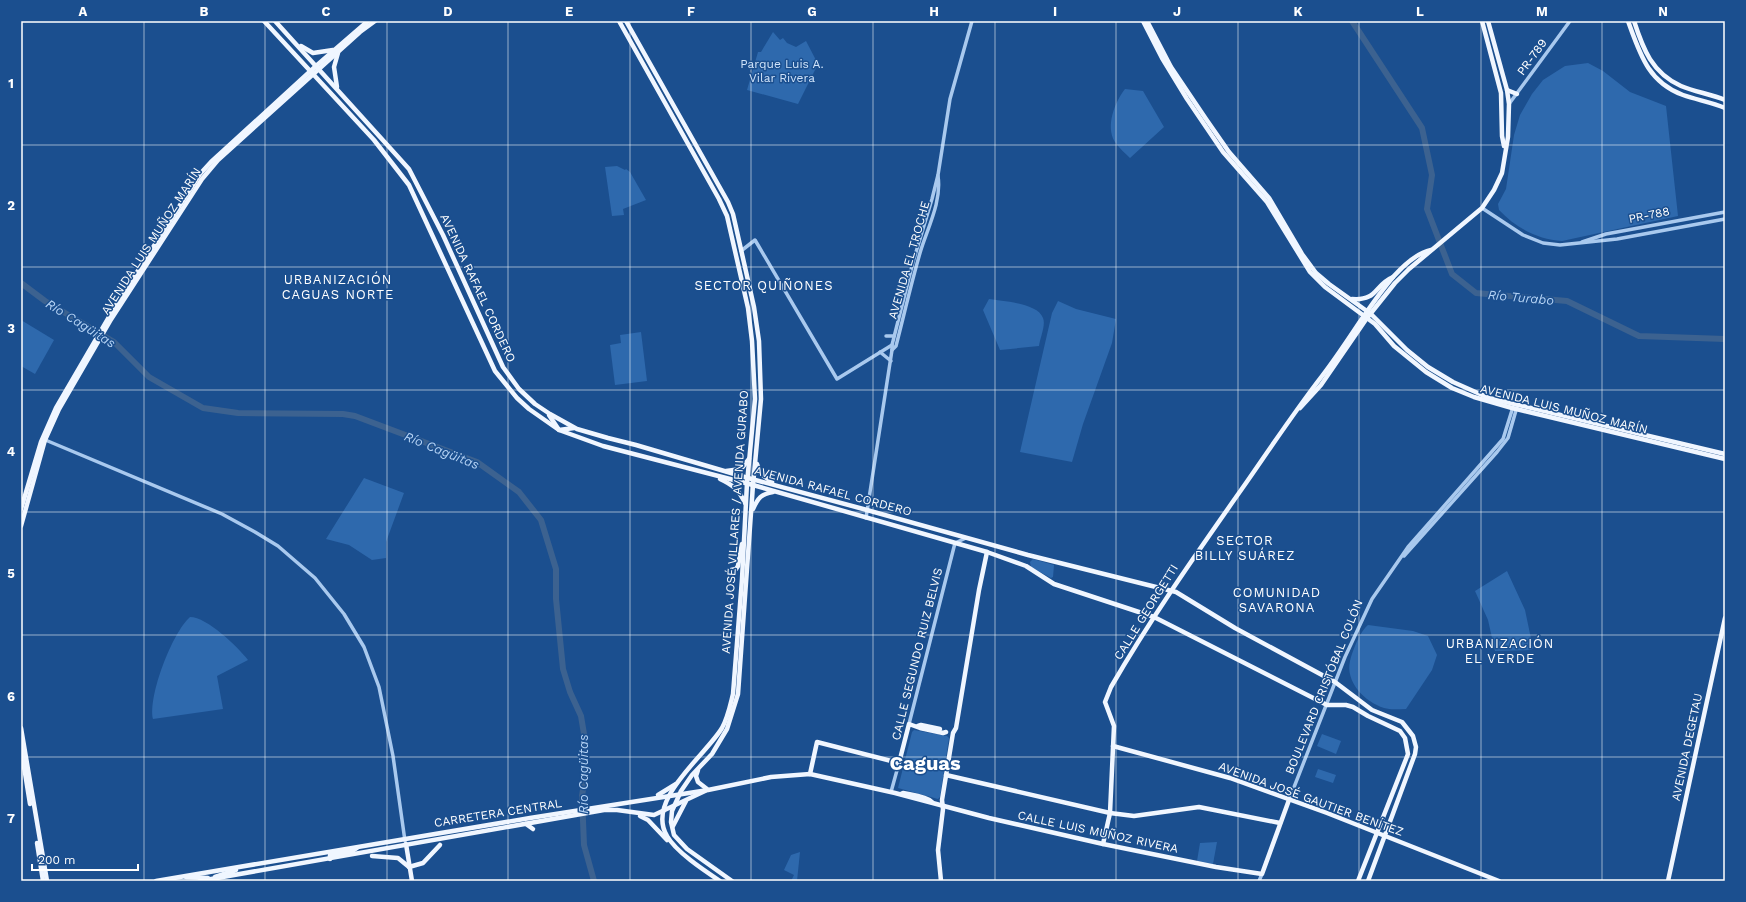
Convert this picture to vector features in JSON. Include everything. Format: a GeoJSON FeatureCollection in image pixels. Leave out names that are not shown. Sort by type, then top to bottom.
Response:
{"type":"FeatureCollection","features":[{"type":"Feature","properties":{"kind":"main road","name":"AVENIDA RAFAEL CORDERO"},"geometry":{"type":"LineString","coordinates":[[264,21],[311,74],[374,140],[409,186],[495,371],[525,405],[559,430],[603,446],[707,474],[780,487],[966,538],[1176,592],[1224,622],[1336,682],[1352,696],[1372,710],[1402,722],[1410,731],[1415,741],[1415,754],[1368,881]]}},
{"type":"Feature","properties":{"kind":"main road","name":"AVENIDA RAFAEL CORDERO"},"geometry":{"type":"LineString","coordinates":[[275,21],[410,169],[443,235],[503,367],[519,389],[546,412],[577,429],[723,471],[747,481]]}},
{"type":"Feature","properties":{"kind":"main road","name":"AVENIDA LUIS MUÑOZ MARÍN"},"geometry":{"type":"LineString","coordinates":[[21,509],[44,440],[86,356],[209,170],[368,21]]}},
{"type":"Feature","properties":{"kind":"main road","name":"AVENIDA LUIS MUÑOZ MARÍN"},"geometry":{"type":"LineString","coordinates":[[336,51],[375,21]]}},
{"type":"Feature","properties":{"kind":"main road","name":"AVENIDA JOSÉ VILLARES / AVENIDA GURABO"},"geometry":{"type":"LineString","coordinates":[[619,21],[719,199],[727,216],[748,308],[752,341],[755,399],[747,481],[742,579],[734,667],[735,676],[730,708],[721,729],[677,783],[670,795],[664,812]]}},
{"type":"Feature","properties":{"kind":"main road","name":"AVENIDA JOSÉ VILLARES / AVENIDA GURABO"},"geometry":{"type":"LineString","coordinates":[[626,21],[725,196],[733,214],[754,307],[759,341],[761,399],[738,694],[727,729],[712,754],[692,775],[679,794],[671,816],[672,830]]}},
{"type":"Feature","properties":{"kind":"main road","name":"AVENIDA LUIS MUÑOZ MARÍN"},"geometry":{"type":"LineString","coordinates":[[1143,21],[1180,87],[1223,152],[1267,202],[1310,272],[1325,287],[1367,315],[1417,359],[1443,377],[1478,394],[1515,407],[1725,454]]}},
{"type":"Feature","properties":{"kind":"main road","name":"AVENIDA LUIS MUÑOZ MARÍN"},"geometry":{"type":"LineString","coordinates":[[1147,21],[1159,49],[1229,152],[1269,198],[1311,267],[1329,284],[1366,310]]}},
{"type":"Feature","properties":{"kind":"main road"},"geometry":{"type":"LineString","coordinates":[[1482,21],[1502,93],[1502,136],[1505,148]]}},
{"type":"Feature","properties":{"kind":"main road"},"geometry":{"type":"LineString","coordinates":[[1367,315],[1405,272],[1482,208],[1494,190],[1502,173],[1508,137],[1509,104],[1507,90],[1488,21]]}},
{"type":"Feature","properties":{"kind":"main road"},"geometry":{"type":"LineString","coordinates":[[1628,21],[1646,66],[1655,78],[1669,89],[1725,108]]}},
{"type":"Feature","properties":{"kind":"main road"},"geometry":{"type":"LineString","coordinates":[[1634,21],[1639,37],[1652,64],[1665,77],[1681,86],[1725,100]]}},
{"type":"Feature","properties":{"kind":"main road"},"geometry":{"type":"LineString","coordinates":[[290,38],[306,50],[314,53],[336,51],[334,67],[335,81],[338,90]]}},
{"type":"Feature","properties":{"kind":"main road"},"geometry":{"type":"LineString","coordinates":[[1492,59],[1497,68],[1505,98],[1509,104]]}},
{"type":"Feature","properties":{"kind":"main road"},"geometry":{"type":"LineString","coordinates":[[1507,90],[1517,94]]}},
{"type":"Feature","properties":{"kind":"main road"},"geometry":{"type":"LineString","coordinates":[[1502,129],[1506,110],[1509,104]]}},
{"type":"Feature","properties":{"kind":"main road"},"geometry":{"type":"LineString","coordinates":[[1351,299],[1361,300],[1369,297],[1388,278],[1395,276],[1423,252],[1431,250]]}},
{"type":"Feature","properties":{"kind":"main road","name":"CALLE GEORGETTI"},"geometry":{"type":"LineString","coordinates":[[1104,844],[1110,812],[1114,726],[1105,702],[1115,680],[1170,591],[1292,417],[1367,315],[1366,310],[1395,276]]}},
{"type":"Feature","properties":{"kind":"main road","name":"AVENIDA LUIS MUÑOZ MARÍN"},"geometry":{"type":"LineString","coordinates":[[1367,315],[1403,354],[1426,372],[1452,388],[1466,394],[1725,459]]}},
{"type":"Feature","properties":{"kind":"main road"},"geometry":{"type":"LineString","coordinates":[[1403,354],[1407,354],[1434,374],[1436,373]]}},
{"type":"Feature","properties":{"kind":"main road"},"geometry":{"type":"LineString","coordinates":[[1443,377],[1446,382],[1466,394]]}},
{"type":"Feature","properties":{"kind":"main road"},"geometry":{"type":"LineString","coordinates":[[546,412],[555,421],[559,430],[568,428],[577,429]]}},
{"type":"Feature","properties":{"kind":"main road"},"geometry":{"type":"LineString","coordinates":[[753,431],[759,432]]}},
{"type":"Feature","properties":{"kind":"main road","name":"AVENIDA LUIS MUÑOZ MARÍN"},"geometry":{"type":"LineString","coordinates":[[21,526],[44,440]]}},
{"type":"Feature","properties":{"kind":"main road"},"geometry":{"type":"LineString","coordinates":[[723,471],[741,469],[750,457]]}},
{"type":"Feature","properties":{"kind":"main road"},"geometry":{"type":"LineString","coordinates":[[756,460],[761,474],[767,480],[780,487]]}},
{"type":"Feature","properties":{"kind":"main road"},"geometry":{"type":"LineString","coordinates":[[707,474],[734,487],[740,492],[746,504]]}},
{"type":"Feature","properties":{"kind":"main road","name":"AVENIDA RAFAEL CORDERO"},"geometry":{"type":"LineString","coordinates":[[754,482],[776,492],[987,552],[1026,566],[1054,584],[1154,617],[1327,705]]}},
{"type":"Feature","properties":{"kind":"main road"},"geometry":{"type":"LineString","coordinates":[[752,510],[759,497],[764,494],[776,492]]}},
{"type":"Feature","properties":{"kind":"main road"},"geometry":{"type":"LineString","coordinates":[[731,570],[736,569],[738,566],[744,528],[751,527]]}},
{"type":"Feature","properties":{"kind":"main road"},"geometry":{"type":"LineString","coordinates":[[940,881],[938,848],[946,775],[953,733],[956,728],[973,624],[987,552]]}},
{"type":"Feature","properties":{"kind":"main road"},"geometry":{"type":"LineString","coordinates":[[742,579],[745,603]]}},
{"type":"Feature","properties":{"kind":"main road","name":"AVENIDA DEGETAU"},"geometry":{"type":"LineString","coordinates":[[1668,881],[1725,618]]}},
{"type":"Feature","properties":{"kind":"main road"},"geometry":{"type":"LineString","coordinates":[[1346,705],[1352,696]]}},
{"type":"Feature","properties":{"kind":"main road"},"geometry":{"type":"LineString","coordinates":[[1327,705],[1346,705],[1353,707],[1400,731],[1405,738],[1408,748],[1408,754],[1358,881]]}},
{"type":"Feature","properties":{"kind":"main road"},"geometry":{"type":"LineString","coordinates":[[909,724],[918,726],[921,725],[932,729],[953,733]]}},
{"type":"Feature","properties":{"kind":"main road","name":"CALLE SEGUNDO RUIZ BELVIS"},"geometry":{"type":"LineString","coordinates":[[899,763],[909,724]]}},
{"type":"Feature","properties":{"kind":"main road"},"geometry":{"type":"LineString","coordinates":[[21,728],[47,881]]}},
{"type":"Feature","properties":{"kind":"main road"},"geometry":{"type":"LineString","coordinates":[[810,774],[818,742],[899,763]]}},
{"type":"Feature","properties":{"kind":"main road","name":"AVENIDA JOSÉ GAUTIER BENÍTEZ"},"geometry":{"type":"LineString","coordinates":[[1113,746],[1230,778],[1327,813],[1499,881]]}},
{"type":"Feature","properties":{"kind":"main road"},"geometry":{"type":"LineString","coordinates":[[21,748],[43,881]]}},
{"type":"Feature","properties":{"kind":"main road"},"geometry":{"type":"LineString","coordinates":[[699,768],[696,776],[698,782],[702,787],[708,790]]}},
{"type":"Feature","properties":{"kind":"main road","name":"CALLE LUIS MUÑOZ RIVERA"},"geometry":{"type":"LineString","coordinates":[[708,790],[771,778],[810,774],[901,794],[989,818],[1104,844],[1216,867],[1262,874]]}},
{"type":"Feature","properties":{"kind":"main road"},"geometry":{"type":"LineString","coordinates":[[946,775],[1110,812],[1134,816],[1199,807],[1280,823]]}},
{"type":"Feature","properties":{"kind":"main road"},"geometry":{"type":"LineString","coordinates":[[653,798],[677,783]]}},
{"type":"Feature","properties":{"kind":"main road","name":"CARRETERA CENTRAL"},"geometry":{"type":"LineString","coordinates":[[156,881],[360,847],[405,838],[568,814],[670,795],[708,790]]}},
{"type":"Feature","properties":{"kind":"main road","name":"CARRETERA CENTRAL"},"geometry":{"type":"LineString","coordinates":[[603,808],[654,815],[664,812],[708,790]]}},
{"type":"Feature","properties":{"kind":"main road","name":"BOULEVARD CRISTÓBAL COLÓN"},"geometry":{"type":"LineString","coordinates":[[1262,874],[1289,800]]}},
{"type":"Feature","properties":{"kind":"main road"},"geometry":{"type":"LineString","coordinates":[[686,801],[677,815],[672,830],[676,838],[687,849],[732,881]]}},
{"type":"Feature","properties":{"kind":"main road"},"geometry":{"type":"LineString","coordinates":[[629,811],[648,820],[672,844],[702,869],[720,881]]}},
{"type":"Feature","properties":{"kind":"main road"},"geometry":{"type":"LineString","coordinates":[[664,812],[664,828],[666,836],[672,844]]}},
{"type":"Feature","properties":{"kind":"main road","name":"CARRETERA CENTRAL"},"geometry":{"type":"LineString","coordinates":[[200,881],[526,824],[568,814]]}},
{"type":"Feature","properties":{"kind":"main road"},"geometry":{"type":"LineString","coordinates":[[526,824],[532,829]]}},
{"type":"Feature","properties":{"kind":"main road"},"geometry":{"type":"LineString","coordinates":[[406,844],[412,881]]}},
{"type":"Feature","properties":{"kind":"main road"},"geometry":{"type":"LineString","coordinates":[[409,867],[423,863],[440,845]]}},
{"type":"Feature","properties":{"kind":"main road"},"geometry":{"type":"LineString","coordinates":[[330,859],[330,855],[351,852],[360,847]]}},
{"type":"Feature","properties":{"kind":"main road"},"geometry":{"type":"LineString","coordinates":[[372,856],[398,858],[409,867]]}},
{"type":"Feature","properties":{"kind":"main road"},"geometry":{"type":"LineString","coordinates":[[182,877],[203,877],[211,879],[242,867]]}},
{"type":"Feature","properties":{"kind":"street","name":"AVENIDA EL TROCHE"},"geometry":{"type":"LineString","coordinates":[[866,518],[891,361],[892,345],[938,175],[950,99],[972,21]]}},
{"type":"Feature","properties":{"kind":"street","name":"PR-789"},"geometry":{"type":"LineString","coordinates":[[1509,104],[1570,21]]}},
{"type":"Feature","properties":{"kind":"street","name":"AVENIDA EL TROCHE"},"geometry":{"type":"LineString","coordinates":[[892,350],[896,346],[917,263],[936,201],[939,184],[938,175]]}},
{"type":"Feature","properties":{"kind":"street","name":"PR-788"},"geometry":{"type":"LineString","coordinates":[[1482,208],[1512,228],[1537,241],[1560,245],[1593,242],[1725,219]]}},
{"type":"Feature","properties":{"kind":"street","name":"PR-788"},"geometry":{"type":"LineString","coordinates":[[1577,243],[1606,234],[1725,212]]}},
{"type":"Feature","properties":{"kind":"street"},"geometry":{"type":"LineString","coordinates":[[1662,223],[1663,230]]}},
{"type":"Feature","properties":{"kind":"street"},"geometry":{"type":"LineString","coordinates":[[1655,224],[1656,231]]}},
{"type":"Feature","properties":{"kind":"street"},"geometry":{"type":"LineString","coordinates":[[741,251],[755,240],[837,379],[892,345]]}},
{"type":"Feature","properties":{"kind":"street"},"geometry":{"type":"LineString","coordinates":[[886,336],[894,336]]}},
{"type":"Feature","properties":{"kind":"street"},"geometry":{"type":"LineString","coordinates":[[880,352],[891,361]]}},
{"type":"Feature","properties":{"kind":"street","name":"BOULEVARD CRISTÓBAL COLÓN"},"geometry":{"type":"LineString","coordinates":[[1289,800],[1336,682],[1372,599],[1402,558],[1408,547],[1503,439],[1515,407]]}},
{"type":"Feature","properties":{"kind":"street"},"geometry":{"type":"LineString","coordinates":[[44,440],[222,514],[278,546],[315,578],[344,614],[364,647],[379,687],[391,748],[406,844]]}},
{"type":"Feature","properties":{"kind":"street"},"geometry":{"type":"LineString","coordinates":[[955,543],[966,538]]}},
{"type":"Feature","properties":{"kind":"street","name":"CALLE SEGUNDO RUIZ BELVIS"},"geometry":{"type":"LineString","coordinates":[[909,724],[955,543]]}},
{"type":"Feature","properties":{"kind":"street","name":"CALLE SEGUNDO RUIZ BELVIS"},"geometry":{"type":"LineString","coordinates":[[892,792],[899,763]]}},
{"type":"Feature","properties":{"kind":"street","name":"BOULEVARD CRISTÓBAL COLÓN"},"geometry":{"type":"LineString","coordinates":[[1259,881],[1262,874]]}},
{"type":"Feature","properties":{"kind":"green space","name":"Parque Luis A. Vilar Rivera"},"geometry":{"type":"Polygon","coordinates":[[[773,32],[780,40],[783,38],[787,43],[796,47],[806,41],[818,64],[798,104],[747,90],[758,52],[761,52],[773,32]]]}},
{"type":"Feature","properties":{"kind":"green space"},"geometry":{"type":"Polygon","coordinates":[[[1588,63],[1603,71],[1630,92],[1666,106],[1678,216],[1562,241],[1544,238],[1528,232],[1512,222],[1499,210],[1498,204],[1506,189],[1514,135],[1520,115],[1532,94],[1543,80],[1565,66],[1588,63]]]}},
{"type":"Feature","properties":{"kind":"green space"},"geometry":{"type":"Polygon","coordinates":[[[1125,89],[1143,91],[1164,127],[1130,158],[1115,142],[1111,129],[1112,114],[1121,94],[1125,89]]]}},
{"type":"Feature","properties":{"kind":"green space"},"geometry":{"type":"Polygon","coordinates":[[[617,166],[630,172],[646,200],[623,209],[624,215],[612,216],[605,167],[617,166]]]}},
{"type":"Feature","properties":{"kind":"green space"},"geometry":{"type":"Polygon","coordinates":[[[989,299],[1027,306],[1040,313],[1044,324],[1039,346],[1000,350],[983,310],[989,299]]]}},
{"type":"Feature","properties":{"kind":"green space"},"geometry":{"type":"Polygon","coordinates":[[[1058,301],[1076,309],[1116,319],[1112,343],[1083,424],[1072,462],[1020,452],[1052,313],[1058,301]]]}},
{"type":"Feature","properties":{"kind":"green space"},"geometry":{"type":"Polygon","coordinates":[[[21,320],[54,340],[35,374],[21,366],[21,320]]]}},
{"type":"Feature","properties":{"kind":"green space"},"geometry":{"type":"Polygon","coordinates":[[[641,332],[647,381],[615,385],[610,345],[621,343],[620,335],[641,332]]]}},
{"type":"Feature","properties":{"kind":"green space"},"geometry":{"type":"Polygon","coordinates":[[[364,478],[404,493],[386,542],[386,558],[372,560],[349,545],[326,539],[364,478]]]}},
{"type":"Feature","properties":{"kind":"green space"},"geometry":{"type":"Polygon","coordinates":[[[1033,559],[1054,565],[1053,577],[1051,578],[1031,567],[1030,562],[1033,559]]]}},
{"type":"Feature","properties":{"kind":"green space"},"geometry":{"type":"Polygon","coordinates":[[[1507,571],[1525,610],[1533,648],[1531,650],[1495,651],[1488,620],[1475,591],[1507,571]]]}},
{"type":"Feature","properties":{"kind":"green space"},"geometry":{"type":"Polygon","coordinates":[[[190,617],[197,618],[213,627],[230,641],[248,660],[217,676],[223,709],[153,719],[152,709],[154,696],[163,665],[176,636],[190,617]]]}},
{"type":"Feature","properties":{"kind":"green space"},"geometry":{"type":"Polygon","coordinates":[[[1368,625],[1413,631],[1428,636],[1437,655],[1432,670],[1406,709],[1389,709],[1377,705],[1364,696],[1354,684],[1349,669],[1350,659],[1359,638],[1368,625]]]}},
{"type":"Feature","properties":{"kind":"green space"},"geometry":{"type":"Polygon","coordinates":[[[914,730],[947,736],[949,738],[940,797],[938,799],[898,788],[912,732],[914,730]]]}},
{"type":"Feature","properties":{"kind":"green space"},"geometry":{"type":"Polygon","coordinates":[[[1322,734],[1341,741],[1336,754],[1317,746],[1322,734]]]}},
{"type":"Feature","properties":{"kind":"green space"},"geometry":{"type":"Polygon","coordinates":[[[1318,769],[1336,775],[1333,783],[1315,777],[1318,769]]]}},
{"type":"Feature","properties":{"kind":"green space"},"geometry":{"type":"Polygon","coordinates":[[[1217,842],[1213,864],[1197,861],[1200,843],[1217,842]]]}},
{"type":"Feature","properties":{"kind":"green space"},"geometry":{"type":"Polygon","coordinates":[[[800,852],[797,881],[791,881],[794,875],[784,870],[791,855],[800,852]]]}},
{"type":"Feature","properties":{"kind":"waterway","name":"Río Turabo"},"geometry":{"type":"LineString","coordinates":[[1352,21],[1422,128],[1432,175],[1427,209],[1452,274],[1476,293],[1567,301],[1639,336],[1725,339]]}},
{"type":"Feature","properties":{"kind":"waterway","name":"Río Cagüitas"},"geometry":{"type":"LineString","coordinates":[[21,283],[45,301],[114,342],[149,377],[203,408],[238,413],[343,414],[355,416],[477,462],[519,492],[541,520],[556,569],[556,599],[563,669],[570,692],[581,716],[585,740],[585,777],[582,796],[584,845],[594,881]]}},
{"type":"Feature","properties":{"kind":"district","name":"SECTOR QUIÑONES"},"geometry":{"type":"Point","coordinates":[764,285]}},
{"type":"Feature","properties":{"kind":"district","name":"URBANIZACIÓN CAGUAS NORTE"},"geometry":{"type":"Point","coordinates":[338,286]}},
{"type":"Feature","properties":{"kind":"district","name":"SECTOR BILLY SUÁREZ"},"geometry":{"type":"Point","coordinates":[1245,548]}},
{"type":"Feature","properties":{"kind":"district","name":"COMUNIDAD SAVARONA"},"geometry":{"type":"Point","coordinates":[1277,600]}},
{"type":"Feature","properties":{"kind":"district","name":"URBANIZACIÓN EL VERDE"},"geometry":{"type":"Point","coordinates":[1500,650]}},
{"type":"Feature","properties":{"kind":"district","name":"Caguas"},"geometry":{"type":"Point","coordinates":[925,763]}}]}
